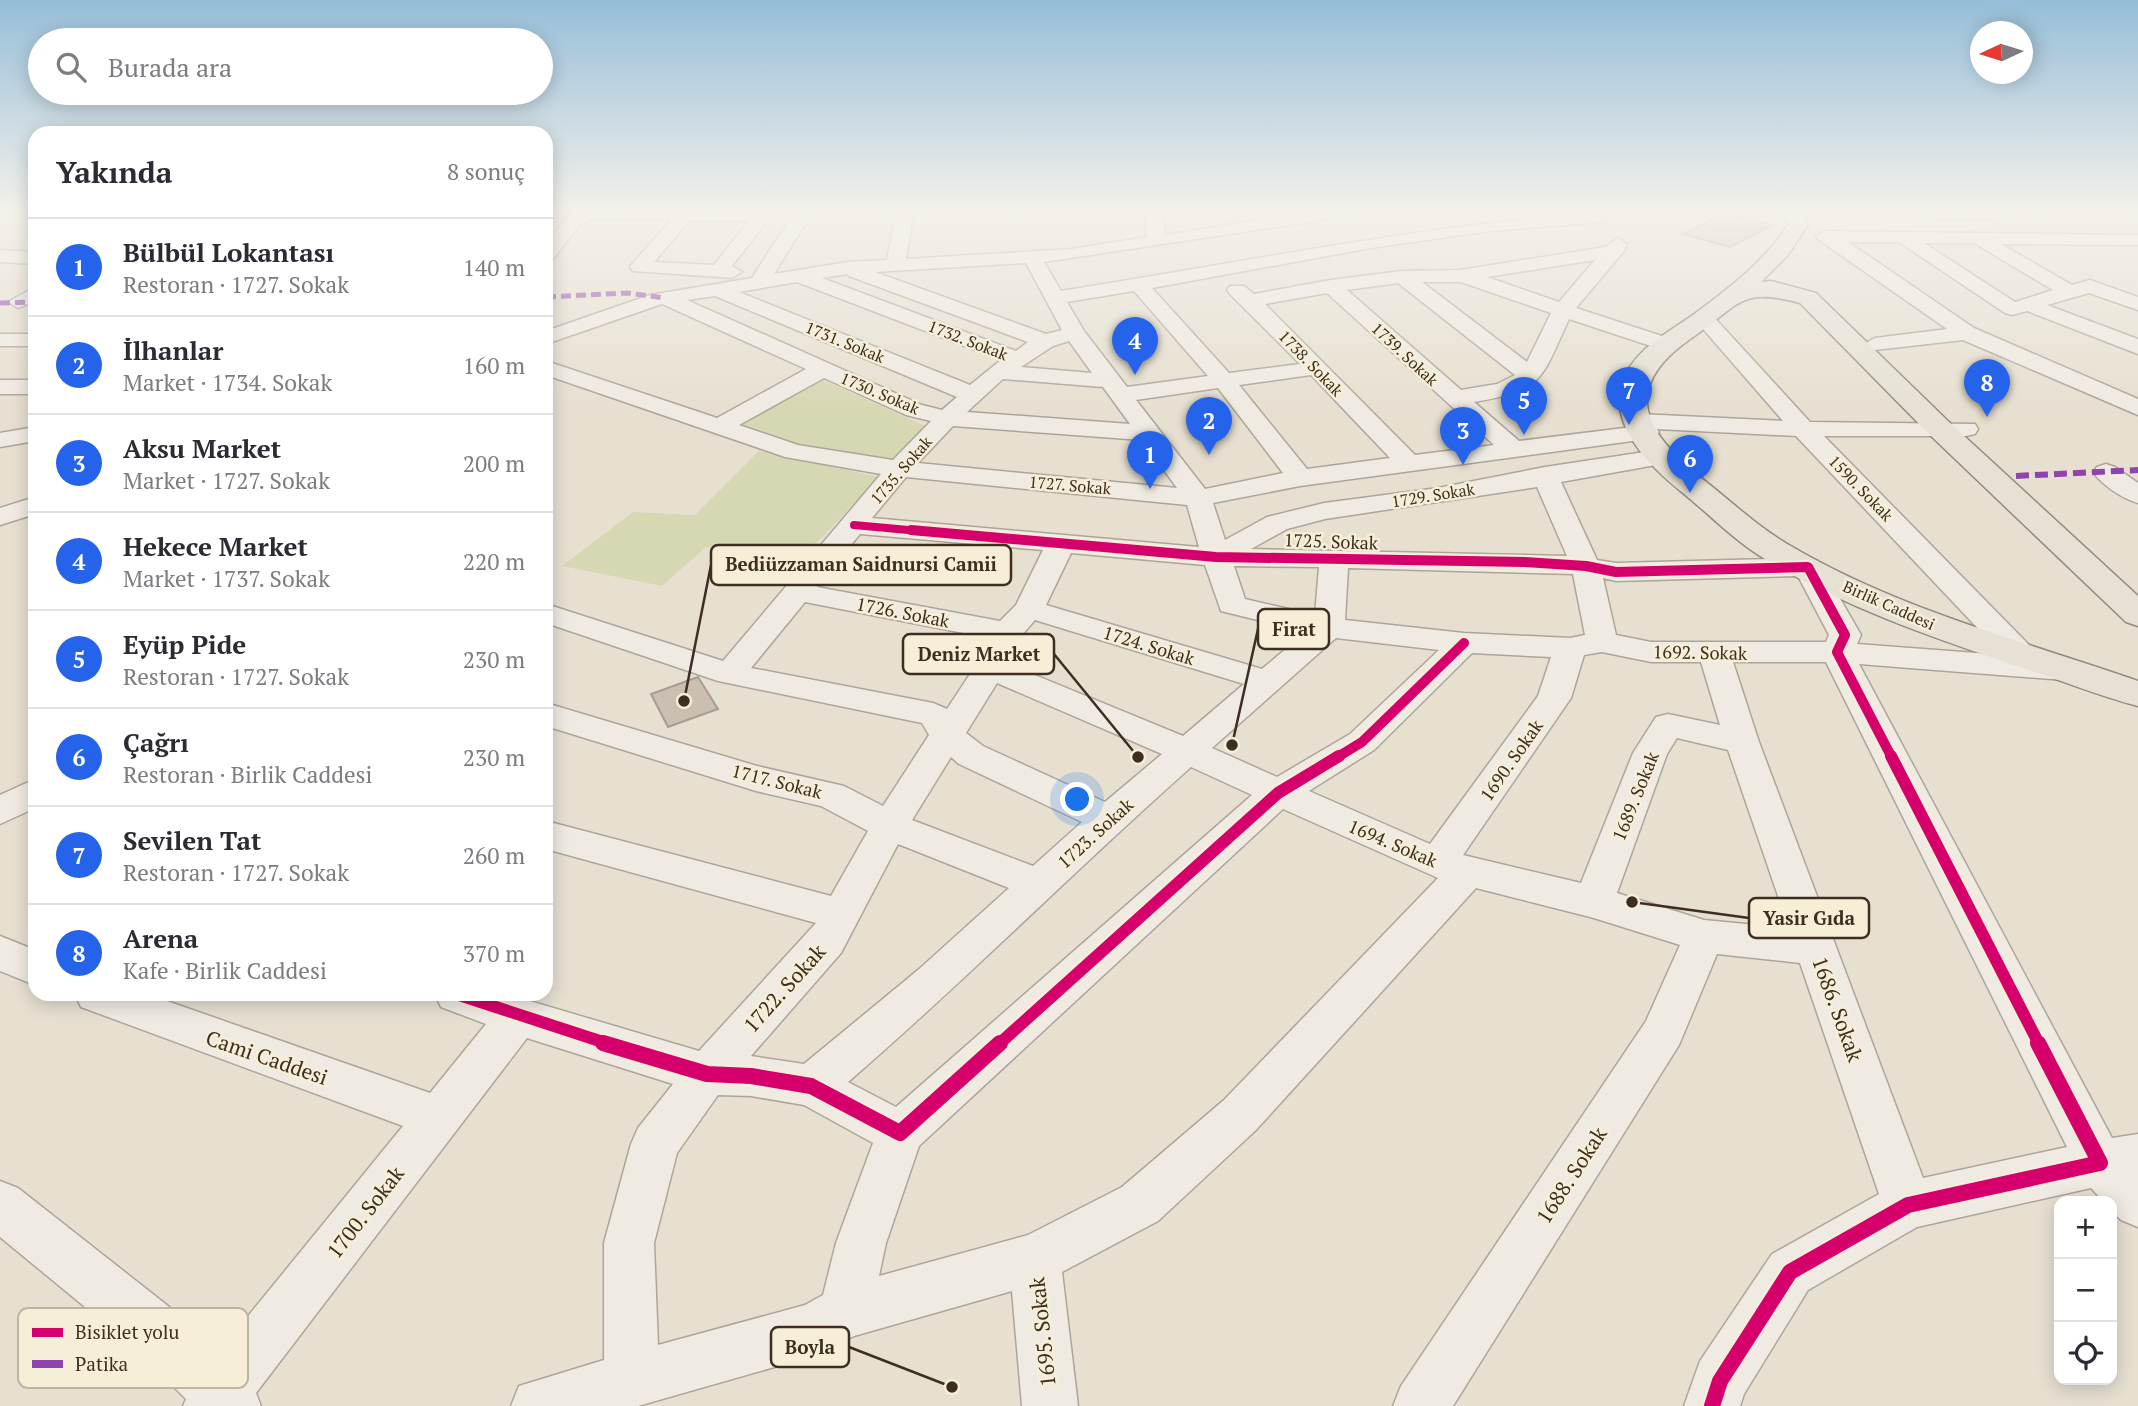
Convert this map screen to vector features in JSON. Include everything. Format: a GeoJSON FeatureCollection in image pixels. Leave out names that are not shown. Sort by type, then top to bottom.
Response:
{"type":"FeatureCollection","features":[{"type":"Feature","properties":{"kind":"main road"},"geometry":{"type":"LineString","coordinates":[[1648,437],[1633,394],[1643,367],[1666,345],[1704,318],[1751,277]]}},
{"type":"Feature","properties":{"kind":"main road"},"geometry":{"type":"LineString","coordinates":[[1763,277],[1785,285],[1807,283],[1806,277]]}},
{"type":"Feature","properties":{"kind":"main road"},"geometry":{"type":"LineString","coordinates":[[1808,277],[1953,429],[2138,615]]}},
{"type":"Feature","properties":{"kind":"main road"},"geometry":{"type":"LineString","coordinates":[[1735,293],[1771,288],[1808,298],[1953,429],[2138,585]]}},
{"type":"Feature","properties":{"kind":"main road","name":"Birlik Caddesi"},"geometry":{"type":"LineString","coordinates":[[1648,437],[1777,552],[1863,596],[1955,634],[2138,694]]}},
{"type":"Feature","properties":{"kind":"main road"},"geometry":{"type":"LineString","coordinates":[[2073,671],[2138,687]]}},
{"type":"Feature","properties":{"kind":"street"},"geometry":{"type":"LineString","coordinates":[[697,277],[718,280],[759,280],[793,277]]}},
{"type":"Feature","properties":{"kind":"street"},"geometry":{"type":"LineString","coordinates":[[553,335],[718,280],[720,277]]}},
{"type":"Feature","properties":{"kind":"street"},"geometry":{"type":"LineString","coordinates":[[759,280],[761,277]]}},
{"type":"Feature","properties":{"kind":"street","name":"1732. Sokak"},"geometry":{"type":"LineString","coordinates":[[800,277],[1008,366],[1117,388],[1224,382],[1316,368]]}},
{"type":"Feature","properties":{"kind":"street"},"geometry":{"type":"LineString","coordinates":[[871,277],[1045,341]]}},
{"type":"Feature","properties":{"kind":"street"},"geometry":{"type":"LineString","coordinates":[[1043,277],[1074,333],[1198,498],[1216,557]]}},
{"type":"Feature","properties":{"kind":"street"},"geometry":{"type":"LineString","coordinates":[[1054,298],[1186,277]]}},
{"type":"Feature","properties":{"kind":"street","name":"1738. Sokak"},"geometry":{"type":"LineString","coordinates":[[1221,277],[1250,301],[1408,463]]}},
{"type":"Feature","properties":{"kind":"street"},"geometry":{"type":"LineString","coordinates":[[1402,277],[1531,376]]}},
{"type":"Feature","properties":{"kind":"street"},"geometry":{"type":"LineString","coordinates":[[1250,301],[1331,286],[1413,277]]}},
{"type":"Feature","properties":{"kind":"street"},"geometry":{"type":"LineString","coordinates":[[1464,277],[1562,312],[1666,345]]}},
{"type":"Feature","properties":{"kind":"street"},"geometry":{"type":"LineString","coordinates":[[1454,398],[1503,390],[1531,376],[1562,312],[1593,277]]}},
{"type":"Feature","properties":{"kind":"street"},"geometry":{"type":"LineString","coordinates":[[1885,277],[1966,333],[2138,408]]}},
{"type":"Feature","properties":{"kind":"street"},"geometry":{"type":"LineString","coordinates":[[1963,277],[2012,309],[2070,292],[2090,277]]}},
{"type":"Feature","properties":{"kind":"street"},"geometry":{"type":"LineString","coordinates":[[2042,277],[2070,292]]}},
{"type":"Feature","properties":{"kind":"street"},"geometry":{"type":"LineString","coordinates":[[2092,277],[2138,304]]}},
{"type":"Feature","properties":{"kind":"street"},"geometry":{"type":"LineString","coordinates":[[2098,277],[2126,279]]}},
{"type":"Feature","properties":{"kind":"street","name":"1731. Sokak"},"geometry":{"type":"LineString","coordinates":[[718,280],[973,395]]}},
{"type":"Feature","properties":{"kind":"street"},"geometry":{"type":"LineString","coordinates":[[1138,284],[1224,382],[1300,478]]}},
{"type":"Feature","properties":{"kind":"street","name":"1739. Sokak"},"geometry":{"type":"LineString","coordinates":[[1331,286],[1512,448]]}},
{"type":"Feature","properties":{"kind":"street"},"geometry":{"type":"LineString","coordinates":[[598,294],[605,308],[604,317]]}},
{"type":"Feature","properties":{"kind":"street","name":"1730. Sokak"},"geometry":{"type":"LineString","coordinates":[[665,298],[914,410],[947,418],[1151,433]]}},
{"type":"Feature","properties":{"kind":"street"},"geometry":{"type":"LineString","coordinates":[[2029,304],[2138,347]]}},
{"type":"Feature","properties":{"kind":"street","name":"1590. Sokak"},"geometry":{"type":"LineString","coordinates":[[1704,318],[1803,429],[2021,655]]}},
{"type":"Feature","properties":{"kind":"street","name":"1735. Sokak"},"geometry":{"type":"LineString","coordinates":[[729,674],[899,469],[947,418],[1008,366],[1045,341],[1074,333]]}},
{"type":"Feature","properties":{"kind":"street"},"geometry":{"type":"LineString","coordinates":[[1875,344],[1966,333]]}},
{"type":"Feature","properties":{"kind":"street"},"geometry":{"type":"LineString","coordinates":[[0,340],[28,340]]}},
{"type":"Feature","properties":{"kind":"street"},"geometry":{"type":"LineString","coordinates":[[717,428],[823,369]]}},
{"type":"Feature","properties":{"kind":"street","name":"1727. Sokak"},"geometry":{"type":"LineString","coordinates":[[553,370],[794,452],[899,469],[1198,498],[1300,478],[1512,448],[1648,437]]}},
{"type":"Feature","properties":{"kind":"street"},"geometry":{"type":"LineString","coordinates":[[0,387],[28,387]]}},
{"type":"Feature","properties":{"kind":"street"},"geometry":{"type":"LineString","coordinates":[[1648,437],[1803,429],[1953,429]]}},
{"type":"Feature","properties":{"kind":"street"},"geometry":{"type":"LineString","coordinates":[[0,440],[28,435]]}},
{"type":"Feature","properties":{"kind":"street","name":"1729. Sokak"},"geometry":{"type":"LineString","coordinates":[[1216,557],[1276,523],[1324,512],[1438,496],[1545,475],[1648,437]]}},
{"type":"Feature","properties":{"kind":"street"},"geometry":{"type":"LineString","coordinates":[[2106,472],[2138,495]]}},
{"type":"Feature","properties":{"kind":"street"},"geometry":{"type":"LineString","coordinates":[[1545,475],[1586,566],[1586,645]]}},
{"type":"Feature","properties":{"kind":"street"},"geometry":{"type":"LineString","coordinates":[[0,499],[28,498]]}},
{"type":"Feature","properties":{"kind":"street"},"geometry":{"type":"LineString","coordinates":[[0,517],[28,507]]}},
{"type":"Feature","properties":{"kind":"street","name":"1725. Sokak"},"geometry":{"type":"LineString","coordinates":[[854,525],[1216,557],[1293,556],[1334,560],[1586,566],[1616,572],[1808,568]]}},
{"type":"Feature","properties":{"kind":"street","name":"1722. Sokak"},"geometry":{"type":"LineString","coordinates":[[632,1381],[629,1243],[655,1144],[707,1074],[827,941],[889,826],[948,737],[1061,543]]}},
{"type":"Feature","properties":{"kind":"street","name":"1692. Sokak"},"geometry":{"type":"LineString","coordinates":[[1216,557],[1232,605],[1329,628],[1464,643],[1586,645],[1651,652],[1837,652],[2073,671]]}},
{"type":"Feature","properties":{"kind":"street"},"geometry":{"type":"LineString","coordinates":[[1329,628],[1334,560]]}},
{"type":"Feature","properties":{"kind":"street"},"geometry":{"type":"LineString","coordinates":[[1808,568],[1845,635],[1837,652],[2119,1160],[2138,1203]]}},
{"type":"Feature","properties":{"kind":"street","name":"1726. Sokak"},"geometry":{"type":"LineString","coordinates":[[799,592],[1009,636]]}},
{"type":"Feature","properties":{"kind":"street"},"geometry":{"type":"LineString","coordinates":[[553,614],[729,674],[933,714],[948,737],[971,755],[1109,819]]}},
{"type":"Feature","properties":{"kind":"street","name":"1723. Sokak"},"geometry":{"type":"LineString","coordinates":[[811,1086],[933,983],[1109,819],[1329,628]]}},
{"type":"Feature","properties":{"kind":"street","name":"1724. Sokak"},"geometry":{"type":"LineString","coordinates":[[1009,636],[1268,681]]}},
{"type":"Feature","properties":{"kind":"street","name":"1694. Sokak"},"geometry":{"type":"LineString","coordinates":[[1009,636],[1187,751],[1452,868],[1594,902],[1704,936],[1816,948]]}},
{"type":"Feature","properties":{"kind":"street"},"geometry":{"type":"LineString","coordinates":[[845,1312],[861,1243],[900,1133],[1278,793],[1362,742],[1464,643]]}},
{"type":"Feature","properties":{"kind":"street","name":"1690. Sokak"},"geometry":{"type":"LineString","coordinates":[[539,1406],[813,1329],[845,1312],[1035,1259],[1140,1204],[1240,1115],[1452,868],[1586,645]]}},
{"type":"Feature","properties":{"kind":"street","name":"1686. Sokak"},"geometry":{"type":"LineString","coordinates":[[1714,653],[1742,743],[1908,1205]]}},
{"type":"Feature","properties":{"kind":"street","name":"1717. Sokak"},"geometry":{"type":"LineString","coordinates":[[553,716],[756,778],[831,795],[889,826],[1039,884]]}},
{"type":"Feature","properties":{"kind":"street","name":"1689. Sokak"},"geometry":{"type":"LineString","coordinates":[[1594,902],[1650,753],[1668,724],[1742,743]]}},
{"type":"Feature","properties":{"kind":"street"},"geometry":{"type":"LineString","coordinates":[[553,837],[841,914]]}},
{"type":"Feature","properties":{"kind":"street","name":"1688. Sokak"},"geometry":{"type":"LineString","coordinates":[[1420,1406],[1662,1032],[1704,936]]}},
{"type":"Feature","properties":{"kind":"street"},"geometry":{"type":"LineString","coordinates":[[0,953],[28,965]]}},
{"type":"Feature","properties":{"kind":"street","name":"Cami Caddesi"},"geometry":{"type":"LineString","coordinates":[[115,1001],[440,1118]]}},
{"type":"Feature","properties":{"kind":"street"},"geometry":{"type":"LineString","coordinates":[[475,1001],[518,1017],[707,1074],[751,1076],[811,1086],[900,1133]]}},
{"type":"Feature","properties":{"kind":"street","name":"1700. Sokak"},"geometry":{"type":"LineString","coordinates":[[248,1368],[518,1017]]}},
{"type":"Feature","properties":{"kind":"street"},"geometry":{"type":"LineString","coordinates":[[1712,1406],[1720,1381],[1790,1272],[1908,1205],[2119,1160]]}},
{"type":"Feature","properties":{"kind":"street"},"geometry":{"type":"LineString","coordinates":[[0,1205],[128,1308]]}},
{"type":"Feature","properties":{"kind":"street","name":"1695. Sokak"},"geometry":{"type":"LineString","coordinates":[[1035,1259],[1050,1406]]}},
{"type":"Feature","properties":{"kind":"street"},"geometry":{"type":"LineString","coordinates":[[209,1388],[222,1402]]}},
{"type":"Feature","properties":{"kind":"street","name":"1700. Sokak"},"geometry":{"type":"LineString","coordinates":[[222,1402],[233,1388]]}},
{"type":"Feature","properties":{"kind":"green space"},"geometry":{"type":"Polygon","coordinates":[[[818,378],[925,426],[892,461],[823,450],[730,426],[818,378]]]}},
{"type":"Feature","properties":{"kind":"green space"},"geometry":{"type":"Polygon","coordinates":[[[759,451],[879,477],[796,565],[706,547],[662,586],[562,566],[633,512],[695,515],[759,451]]]}},
{"type":"Feature","properties":{"kind":"building"},"geometry":{"type":"Polygon","coordinates":[[[698,677],[718,709],[668,727],[651,694],[698,677]]]}},
{"type":"Feature","properties":{"kind":"marked path"},"geometry":{"type":"LineString","coordinates":[[553,297],[628,293],[665,298]]}},
{"type":"Feature","properties":{"kind":"marked path"},"geometry":{"type":"LineString","coordinates":[[0,303],[28,302]]}},
{"type":"Feature","properties":{"kind":"marked path"},"geometry":{"type":"LineString","coordinates":[[2016,476],[2138,470]]}},
{"type":"Feature","properties":{"kind":"cycle path"},"geometry":{"type":"LineString","coordinates":[[854,525],[1216,557],[1525,562],[1586,566],[1616,572],[1808,567],[1845,635],[1837,652],[2100,1163],[1908,1205],[1790,1272],[1720,1381],[1712,1406]]}},
{"type":"Feature","properties":{"kind":"cycle path"},"geometry":{"type":"LineString","coordinates":[[475,1001],[518,1017],[707,1074],[751,1076],[811,1086],[900,1133],[1278,793],[1362,742],[1464,643]]}},
{"type":"Feature","properties":{"kind":"place","name":"Hekece Market"},"geometry":{"type":"Point","coordinates":[1135,375]}},
{"type":"Feature","properties":{"kind":"place","name":"Arena"},"geometry":{"type":"Point","coordinates":[1987,417]}},
{"type":"Feature","properties":{"kind":"place","name":"Sevilen Tat"},"geometry":{"type":"Point","coordinates":[1629,425]}},
{"type":"Feature","properties":{"kind":"place","name":"Eyüp Pide"},"geometry":{"type":"Point","coordinates":[1524,435]}},
{"type":"Feature","properties":{"kind":"place","name":"İlhanlar"},"geometry":{"type":"Point","coordinates":[1209,455]}},
{"type":"Feature","properties":{"kind":"place","name":"Aksu Market"},"geometry":{"type":"Point","coordinates":[1463,465]}},
{"type":"Feature","properties":{"kind":"place","name":"Bülbül Lokantası"},"geometry":{"type":"Point","coordinates":[1150,489]}},
{"type":"Feature","properties":{"kind":"place","name":"Çağrı"},"geometry":{"type":"Point","coordinates":[1690,493]}},
{"type":"Feature","properties":{"kind":"place","name":"Bediüzzaman Saidnursi Camii"},"geometry":{"type":"Point","coordinates":[684,701]}},
{"type":"Feature","properties":{"kind":"place","name":"Firat"},"geometry":{"type":"Point","coordinates":[1232,745]}},
{"type":"Feature","properties":{"kind":"place","name":"Deniz Market"},"geometry":{"type":"Point","coordinates":[1138,757]}},
{"type":"Feature","properties":{"kind":"place","name":"Yasir Gıda"},"geometry":{"type":"Point","coordinates":[1632,902]}},
{"type":"Feature","properties":{"kind":"place","name":"Boyla"},"geometry":{"type":"Point","coordinates":[952,1387]}}]}
